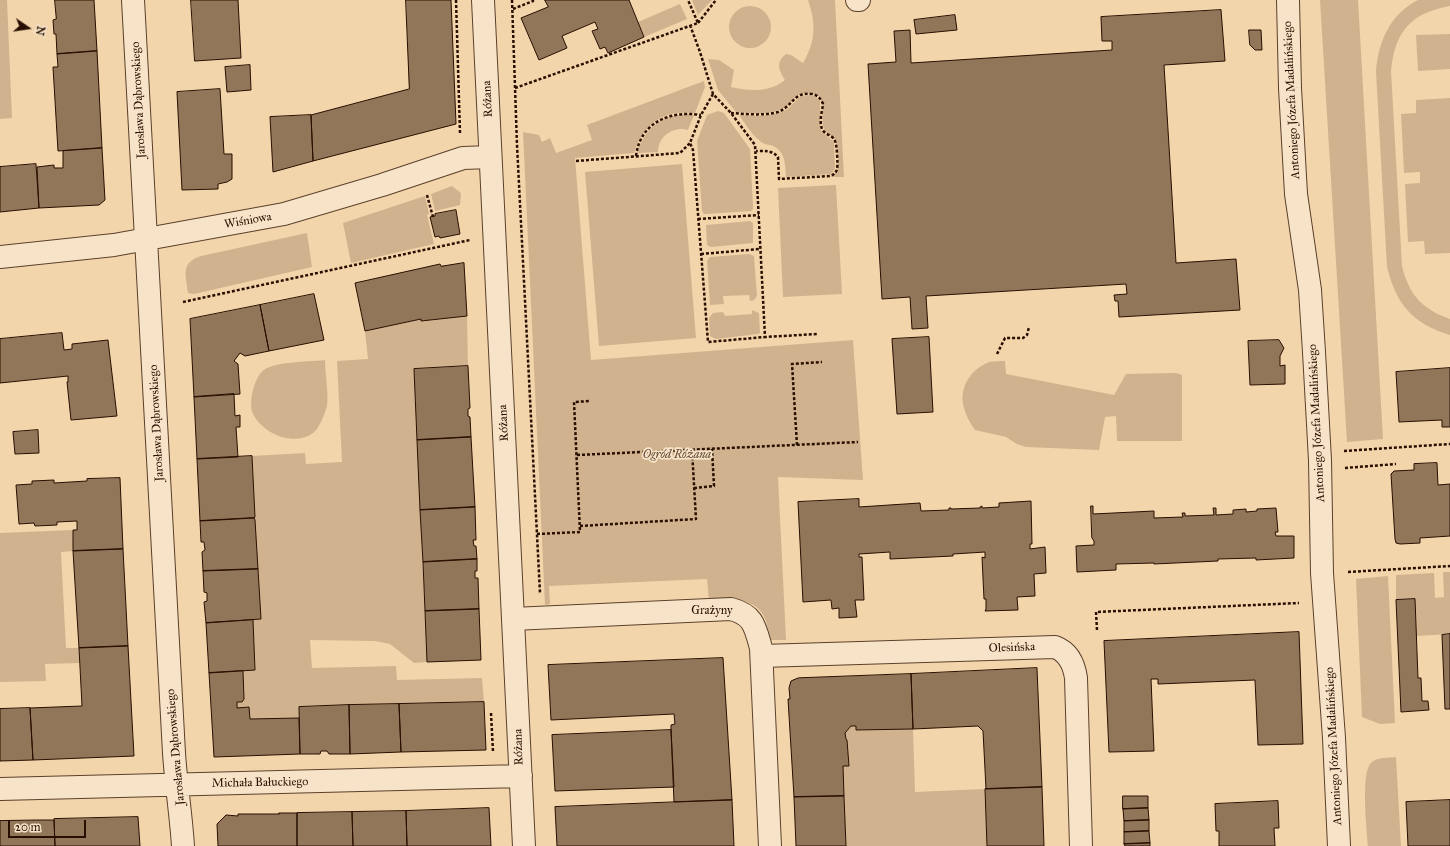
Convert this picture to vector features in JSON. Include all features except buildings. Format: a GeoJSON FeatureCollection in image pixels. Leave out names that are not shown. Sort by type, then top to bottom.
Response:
{"type":"FeatureCollection","features":[{"type":"Feature","properties":{"kind":"street","name":"Jarosława Dąbrowskiego"},"geometry":{"type":"LineString","coordinates":[[133,0],[174,757],[182,817],[183,846]]}},
{"type":"Feature","properties":{"kind":"street","name":"Różana"},"geometry":{"type":"LineString","coordinates":[[483,0],[524,846]]}},
{"type":"Feature","properties":{"kind":"street","name":"Antoniego Józefa Madalińskiego"},"geometry":{"type":"LineString","coordinates":[[1288,0],[1290,88],[1296,194],[1310,290],[1314,352],[1320,460],[1322,573],[1334,738],[1339,846]]}},
{"type":"Feature","properties":{"kind":"street","name":"Wiśniowa"},"geometry":{"type":"LineString","coordinates":[[0,256],[114,245],[284,214],[382,185],[463,158],[490,157]]}},
{"type":"Feature","properties":{"kind":"street","name":"Grażyny"},"geometry":{"type":"LineString","coordinates":[[513,619],[731,609],[744,614],[753,621],[762,656],[770,846]]}},
{"type":"Feature","properties":{"kind":"street","name":"Olesińska"},"geometry":{"type":"LineString","coordinates":[[762,656],[1044,647],[1055,647],[1063,650],[1075,669],[1076,678],[1081,846]]}},
{"type":"Feature","properties":{"kind":"street","name":"Michała Bałuckiego"},"geometry":{"type":"LineString","coordinates":[[0,789],[521,776]]}},
{"type":"Feature","properties":{"kind":"path"},"geometry":{"type":"LineString","coordinates":[[512,0],[541,618]]}},
{"type":"Feature","properties":{"kind":"path"},"geometry":{"type":"LineString","coordinates":[[513,10],[533,0]]}},
{"type":"Feature","properties":{"kind":"path"},"geometry":{"type":"LineString","coordinates":[[688,0],[698,23]]}},
{"type":"Feature","properties":{"kind":"path"},"geometry":{"type":"LineString","coordinates":[[515,88],[698,23],[716,0]]}},
{"type":"Feature","properties":{"kind":"path"},"geometry":{"type":"LineString","coordinates":[[690,25],[713,94],[731,113],[755,144],[765,338]]}},
{"type":"Feature","properties":{"kind":"path"},"geometry":{"type":"LineString","coordinates":[[576,161],[680,152],[690,143],[701,115],[713,94]]}},
{"type":"Feature","properties":{"kind":"path"},"geometry":{"type":"LineString","coordinates":[[731,113],[770,113],[784,109],[802,94],[813,94],[817,96],[823,104],[821,116],[824,134],[836,142],[836,171],[831,176],[779,179],[778,157],[769,151],[756,151]]}},
{"type":"Feature","properties":{"kind":"path"},"geometry":{"type":"LineString","coordinates":[[636,156],[643,135],[652,125],[668,116],[682,113],[701,115]]}},
{"type":"Feature","properties":{"kind":"path"},"geometry":{"type":"LineString","coordinates":[[690,143],[693,150],[708,342],[817,334]]}},
{"type":"Feature","properties":{"kind":"path"},"geometry":{"type":"LineString","coordinates":[[426,190],[433,217]]}},
{"type":"Feature","properties":{"kind":"path"},"geometry":{"type":"LineString","coordinates":[[698,219],[759,215]]}},
{"type":"Feature","properties":{"kind":"path"},"geometry":{"type":"LineString","coordinates":[[182,302],[472,239]]}},
{"type":"Feature","properties":{"kind":"path"},"geometry":{"type":"LineString","coordinates":[[701,254],[760,249]]}},
{"type":"Feature","properties":{"kind":"path"},"geometry":{"type":"LineString","coordinates":[[997,354],[1005,338],[1023,338],[1027,335],[1028,327]]}},
{"type":"Feature","properties":{"kind":"path"},"geometry":{"type":"LineString","coordinates":[[797,445],[792,364],[822,362]]}},
{"type":"Feature","properties":{"kind":"path"},"geometry":{"type":"LineString","coordinates":[[537,534],[580,532],[574,402],[590,401]]}},
{"type":"Feature","properties":{"kind":"path"},"geometry":{"type":"LineString","coordinates":[[577,455],[858,442]]}},
{"type":"Feature","properties":{"kind":"path"},"geometry":{"type":"LineString","coordinates":[[1344,451],[1450,444]]}},
{"type":"Feature","properties":{"kind":"path"},"geometry":{"type":"LineString","coordinates":[[694,488],[714,486],[712,449]]}},
{"type":"Feature","properties":{"kind":"path"},"geometry":{"type":"LineString","coordinates":[[580,526],[696,519],[692,450]]}},
{"type":"Feature","properties":{"kind":"path"},"geometry":{"type":"LineString","coordinates":[[1345,468],[1396,464]]}},
{"type":"Feature","properties":{"kind":"path"},"geometry":{"type":"LineString","coordinates":[[1348,572],[1450,566]]}},
{"type":"Feature","properties":{"kind":"path"},"geometry":{"type":"LineString","coordinates":[[1097,630],[1096,612],[1302,603]]}},
{"type":"Feature","properties":{"kind":"green space"},"geometry":{"type":"Polygon","coordinates":[[[0,0],[7,0],[12,118],[0,119],[0,0]]]}},
{"type":"Feature","properties":{"kind":"green space"},"geometry":{"type":"Polygon","coordinates":[[[692,0],[712,0],[698,15],[692,0]]]}},
{"type":"Feature","properties":{"kind":"green space"},"geometry":{"type":"Polygon","coordinates":[[[808,0],[835,0],[844,177],[830,177],[837,171],[838,165],[836,142],[825,131],[823,126],[823,107],[819,96],[811,93],[800,94],[785,107],[769,113],[736,112],[718,90],[708,59],[719,60],[734,70],[731,87],[759,90],[779,84],[785,80],[779,67],[780,60],[786,54],[791,55],[803,63],[810,47],[813,25],[808,0]]]}},
{"type":"Feature","properties":{"kind":"green space"},"geometry":{"type":"Polygon","coordinates":[[[1320,0],[1358,0],[1383,439],[1347,442],[1320,0]]]}},
{"type":"Feature","properties":{"kind":"green space"},"geometry":{"type":"Polygon","coordinates":[[[1418,0],[1450,0],[1450,6],[1425,13],[1407,26],[1396,45],[1393,57],[1391,71],[1402,266],[1409,285],[1418,300],[1432,311],[1450,319],[1450,335],[1426,325],[1408,311],[1395,292],[1387,267],[1376,72],[1377,61],[1379,50],[1387,30],[1393,21],[1408,6],[1418,0]]]}},
{"type":"Feature","properties":{"kind":"green space"},"geometry":{"type":"Polygon","coordinates":[[[680,4],[687,19],[644,37],[638,22],[680,4]]]}},
{"type":"Feature","properties":{"kind":"green space"},"geometry":{"type":"Polygon","coordinates":[[[750,6],[765,12],[771,27],[765,42],[750,48],[735,42],[729,27],[735,12],[750,6]]]}},
{"type":"Feature","properties":{"kind":"green space"},"geometry":{"type":"Polygon","coordinates":[[[1450,34],[1450,69],[1418,71],[1416,35],[1450,34]]]}},
{"type":"Feature","properties":{"kind":"green space","name":"Ogród Różana"},"geometry":{"type":"Polygon","coordinates":[[[704,81],[705,87],[695,113],[674,114],[657,120],[643,133],[634,153],[575,158],[591,360],[853,340],[863,480],[778,477],[786,640],[771,640],[766,621],[762,613],[750,603],[734,600],[709,601],[707,579],[549,586],[550,604],[545,605],[523,132],[539,135],[542,142],[550,138],[556,153],[592,140],[587,125],[704,81]]]}},
{"type":"Feature","properties":{"kind":"green space"},"geometry":{"type":"Polygon","coordinates":[[[806,95],[815,96],[820,101],[820,128],[822,132],[834,142],[835,169],[831,174],[786,177],[783,155],[773,146],[764,144],[756,138],[739,115],[763,116],[775,114],[786,110],[797,99],[806,95]]]}},
{"type":"Feature","properties":{"kind":"green space"},"geometry":{"type":"Polygon","coordinates":[[[1450,98],[1450,253],[1425,254],[1424,241],[1408,242],[1405,184],[1420,183],[1420,172],[1404,173],[1401,114],[1416,113],[1416,100],[1450,98]]]}},
{"type":"Feature","properties":{"kind":"green space"},"geometry":{"type":"Polygon","coordinates":[[[718,111],[724,113],[750,149],[753,205],[753,209],[751,211],[704,214],[702,211],[697,141],[707,115],[718,111]]]}},
{"type":"Feature","properties":{"kind":"green space"},"geometry":{"type":"Polygon","coordinates":[[[689,114],[694,115],[688,130],[683,129],[672,131],[661,141],[658,152],[637,153],[645,136],[656,124],[670,117],[689,114]]]}},
{"type":"Feature","properties":{"kind":"green space"},"geometry":{"type":"Polygon","coordinates":[[[682,164],[696,338],[599,346],[585,172],[682,164]]]}},
{"type":"Feature","properties":{"kind":"green space"},"geometry":{"type":"Polygon","coordinates":[[[836,185],[842,294],[783,297],[778,188],[836,185]]]}},
{"type":"Feature","properties":{"kind":"green space"},"geometry":{"type":"Polygon","coordinates":[[[452,186],[461,193],[460,205],[435,211],[431,194],[452,186]]]}},
{"type":"Feature","properties":{"kind":"green space"},"geometry":{"type":"Polygon","coordinates":[[[425,196],[429,214],[427,215],[434,244],[351,263],[343,223],[425,196]]]}},
{"type":"Feature","properties":{"kind":"green space"},"geometry":{"type":"Polygon","coordinates":[[[750,221],[753,223],[753,243],[711,247],[707,245],[706,225],[750,221]]]}},
{"type":"Feature","properties":{"kind":"green space"},"geometry":{"type":"Polygon","coordinates":[[[307,233],[312,267],[194,294],[188,293],[186,270],[187,266],[194,259],[201,256],[307,233]]]}},
{"type":"Feature","properties":{"kind":"green space"},"geometry":{"type":"Polygon","coordinates":[[[749,254],[754,256],[757,296],[754,300],[750,301],[749,295],[723,296],[724,304],[710,305],[707,261],[710,257],[749,254]]]}},
{"type":"Feature","properties":{"kind":"green space"},"geometry":{"type":"Polygon","coordinates":[[[752,310],[759,313],[760,333],[716,339],[710,336],[709,318],[713,313],[723,312],[725,316],[752,314],[752,310]]]}},
{"type":"Feature","properties":{"kind":"green space"},"geometry":{"type":"Polygon","coordinates":[[[467,316],[468,366],[414,369],[427,662],[414,663],[390,644],[375,641],[310,640],[312,668],[396,666],[397,680],[482,678],[484,702],[299,707],[299,718],[250,719],[237,708],[237,702],[242,702],[244,699],[243,671],[255,670],[253,620],[261,619],[254,520],[252,456],[305,453],[306,464],[342,462],[337,361],[368,359],[365,331],[421,319],[421,321],[467,316]]]}},
{"type":"Feature","properties":{"kind":"green space"},"geometry":{"type":"Polygon","coordinates":[[[325,360],[328,396],[327,406],[322,421],[313,433],[297,439],[288,438],[271,432],[258,421],[253,414],[251,405],[253,390],[262,371],[280,364],[325,360]]]}},
{"type":"Feature","properties":{"kind":"green space"},"geometry":{"type":"Polygon","coordinates":[[[1005,361],[1006,374],[1114,395],[1126,374],[1176,373],[1182,375],[1182,441],[1117,441],[1116,416],[1105,417],[1099,450],[1026,447],[1017,444],[1006,437],[975,430],[968,419],[963,401],[963,393],[968,380],[977,369],[983,365],[989,362],[1005,361]]]}},
{"type":"Feature","properties":{"kind":"green space"},"geometry":{"type":"Polygon","coordinates":[[[73,530],[73,551],[61,552],[66,648],[79,648],[79,663],[45,664],[46,681],[0,682],[0,533],[73,530]]]}},
{"type":"Feature","properties":{"kind":"green space"},"geometry":{"type":"Polygon","coordinates":[[[1443,572],[1450,572],[1450,634],[1416,636],[1396,600],[1396,575],[1434,573],[1435,598],[1444,597],[1443,572]]]}},
{"type":"Feature","properties":{"kind":"green space"},"geometry":{"type":"Polygon","coordinates":[[[1388,576],[1395,723],[1380,724],[1362,717],[1356,579],[1388,576]]]}},
{"type":"Feature","properties":{"kind":"green space"},"geometry":{"type":"Polygon","coordinates":[[[851,726],[856,726],[856,730],[913,729],[915,792],[985,789],[987,846],[846,846],[843,766],[849,765],[845,733],[851,726]]]}},
{"type":"Feature","properties":{"kind":"green space"},"geometry":{"type":"Polygon","coordinates":[[[1396,757],[1401,846],[1368,846],[1365,788],[1368,767],[1377,759],[1396,757]]]}}]}
